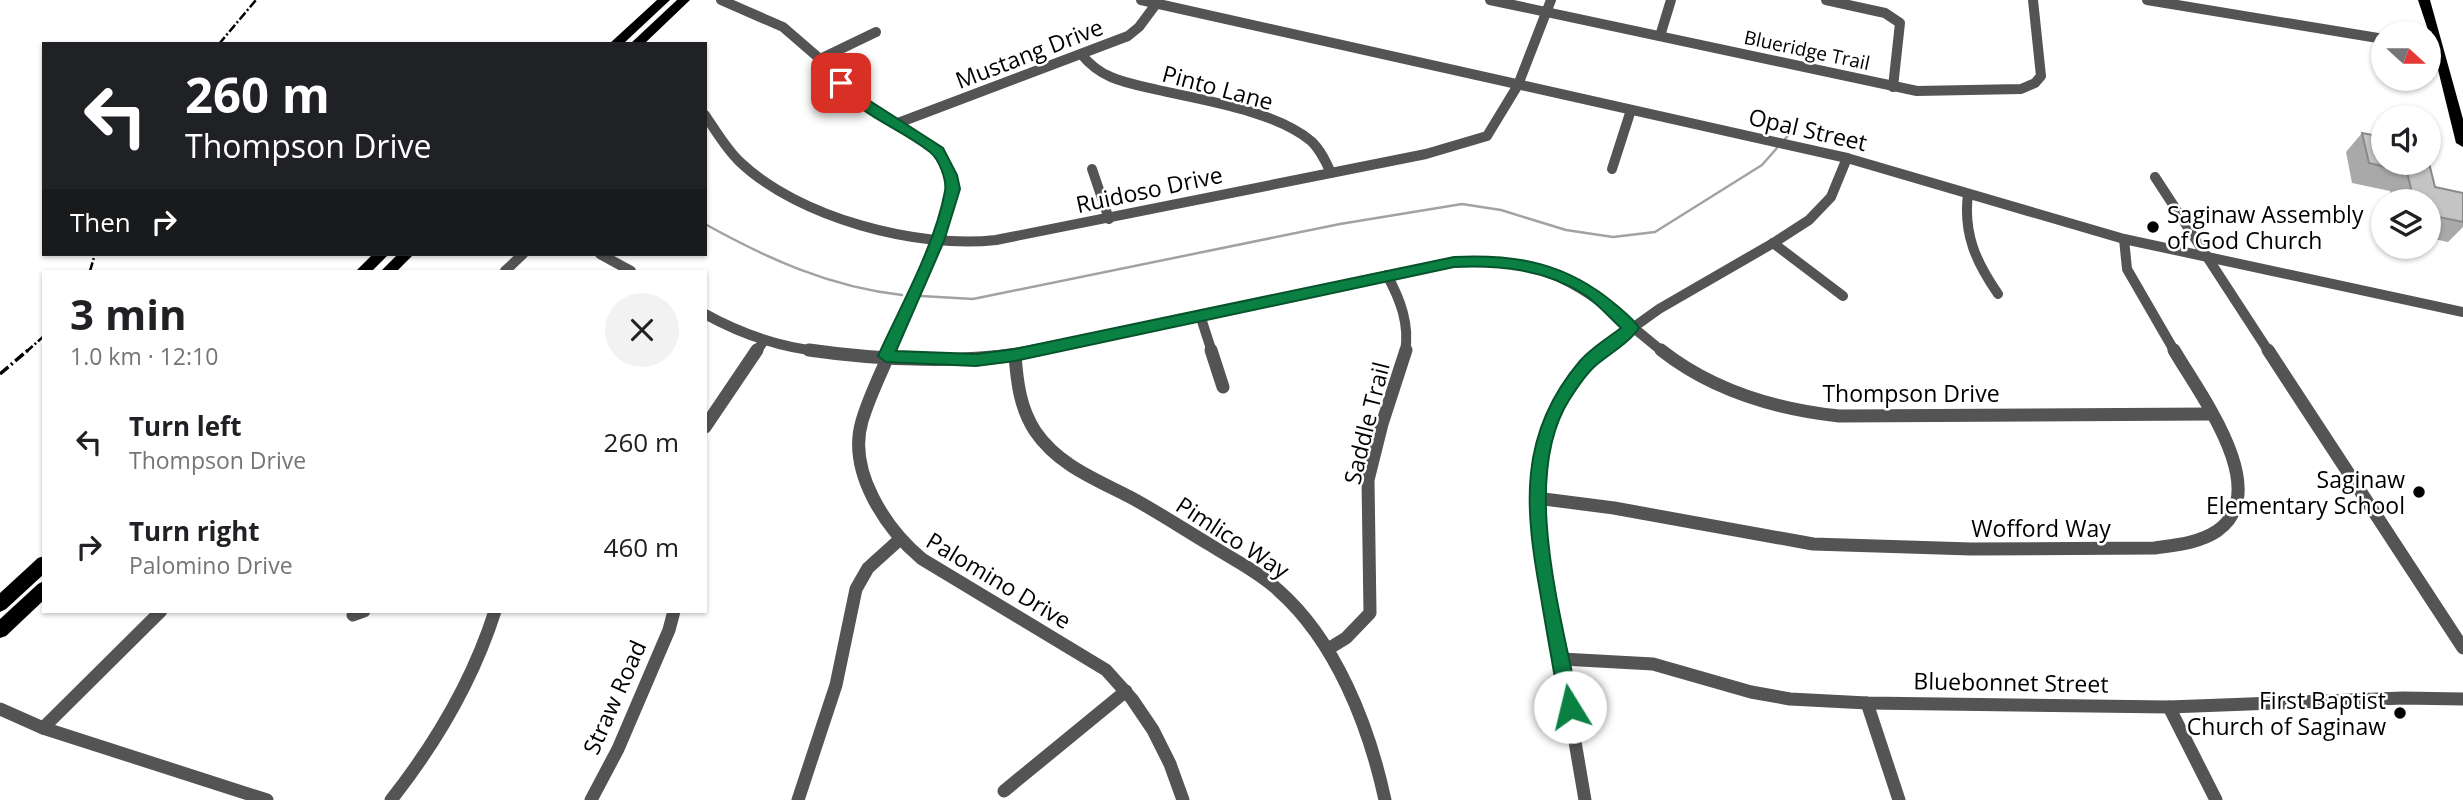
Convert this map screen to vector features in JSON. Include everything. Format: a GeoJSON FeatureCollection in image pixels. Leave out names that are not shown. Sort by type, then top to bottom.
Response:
{"type":"FeatureCollection","features":[{"type":"Feature","properties":{"kind":"main road"},"geometry":{"type":"LineString","coordinates":[[617,42],[664,0]]}},
{"type":"Feature","properties":{"kind":"main road"},"geometry":{"type":"LineString","coordinates":[[638,42],[684,0]]}},
{"type":"Feature","properties":{"kind":"main road"},"geometry":{"type":"LineString","coordinates":[[2424,0],[2428,21]]}},
{"type":"Feature","properties":{"kind":"main road"},"geometry":{"type":"LineString","coordinates":[[2441,73],[2463,142]]}},
{"type":"Feature","properties":{"kind":"main road"},"geometry":{"type":"LineString","coordinates":[[364,270],[380,256]]}},
{"type":"Feature","properties":{"kind":"main road"},"geometry":{"type":"LineString","coordinates":[[389,270],[405,256]]}},
{"type":"Feature","properties":{"kind":"main road"},"geometry":{"type":"LineString","coordinates":[[0,604],[42,566]]}},
{"type":"Feature","properties":{"kind":"main road"},"geometry":{"type":"LineString","coordinates":[[0,630],[42,591]]}},
{"type":"Feature","properties":{"kind":"street","name":"Palomino Drive"},"geometry":{"type":"LineString","coordinates":[[721,0],[783,27],[820,59],[851,95],[939,152],[950,175],[953,189],[951,202],[937,241],[886,356],[860,423],[860,457],[869,492],[899,540],[922,559],[1092,660],[1126,691],[1165,748],[1183,800]]}},
{"type":"Feature","properties":{"kind":"street","name":"Opal Street"},"geometry":{"type":"LineString","coordinates":[[1141,0],[1847,158],[2124,239],[2210,260],[2463,312]]}},
{"type":"Feature","properties":{"kind":"street","name":"Blueridge Trail"},"geometry":{"type":"LineString","coordinates":[[1490,0],[1917,91],[2021,89],[2035,83],[2041,76],[2033,0]]}},
{"type":"Feature","properties":{"kind":"street","name":"Ruidoso Drive"},"geometry":{"type":"LineString","coordinates":[[707,118],[743,165],[841,220],[937,241],[966,242],[1031,235],[1426,154],[1487,136],[1518,85],[1551,0]]}},
{"type":"Feature","properties":{"kind":"street"},"geometry":{"type":"LineString","coordinates":[[1660,36],[1671,0]]}},
{"type":"Feature","properties":{"kind":"street"},"geometry":{"type":"LineString","coordinates":[[1826,0],[1885,13],[1900,23],[1894,87]]}},
{"type":"Feature","properties":{"kind":"street"},"geometry":{"type":"LineString","coordinates":[[2147,0],[2371,37]]}},
{"type":"Feature","properties":{"kind":"street","name":"Mustang Drive"},"geometry":{"type":"LineString","coordinates":[[898,123],[1128,36],[1139,27],[1158,2]]}},
{"type":"Feature","properties":{"kind":"street"},"geometry":{"type":"LineString","coordinates":[[820,59],[876,32]]}},
{"type":"Feature","properties":{"kind":"street","name":"Pinto Lane"},"geometry":{"type":"LineString","coordinates":[[1082,55],[1091,66],[1111,79],[1281,124],[1312,142],[1323,155],[1331,173]]}},
{"type":"Feature","properties":{"kind":"street"},"geometry":{"type":"LineString","coordinates":[[1612,169],[1631,110]]}},
{"type":"Feature","properties":{"kind":"street"},"geometry":{"type":"LineString","coordinates":[[1585,800],[1538,536],[1536,498],[1542,451],[1561,400],[1587,364],[1632,328],[1808,220],[1828,202],[1840,180],[1847,158]]}},
{"type":"Feature","properties":{"kind":"street"},"geometry":{"type":"LineString","coordinates":[[1092,169],[1109,219]]}},
{"type":"Feature","properties":{"kind":"street"},"geometry":{"type":"LineString","coordinates":[[2155,177],[2463,648]]}},
{"type":"Feature","properties":{"kind":"street"},"geometry":{"type":"LineString","coordinates":[[1968,194],[1964,224],[1968,242],[1983,273],[1998,294]]}},
{"type":"Feature","properties":{"kind":"street","name":"Wofford Way"},"geometry":{"type":"LineString","coordinates":[[1536,498],[1614,508],[1813,544],[1862,548],[2155,548],[2188,545],[2220,530],[2237,503],[2241,490],[2230,447],[2127,270],[2124,239]]}},
{"type":"Feature","properties":{"kind":"street"},"geometry":{"type":"LineString","coordinates":[[1773,243],[1843,296]]}},
{"type":"Feature","properties":{"kind":"street"},"geometry":{"type":"LineString","coordinates":[[506,270],[521,256]]}},
{"type":"Feature","properties":{"kind":"street"},"geometry":{"type":"LineString","coordinates":[[604,256],[629,270]]}},
{"type":"Feature","properties":{"kind":"street","name":"Thompson Drive"},"geometry":{"type":"LineString","coordinates":[[707,315],[731,330],[763,342],[811,353],[976,360],[1015,355],[1387,275],[1454,262],[1485,261],[1524,265],[1575,282],[1590,291],[1676,362],[1711,382],[1762,403],[1811,414],[2210,414]]}},
{"type":"Feature","properties":{"kind":"street","name":"Saddle Trail"},"geometry":{"type":"LineString","coordinates":[[1328,649],[1346,638],[1370,613],[1368,480],[1382,424],[1404,360],[1408,337],[1400,299],[1387,275]]}},
{"type":"Feature","properties":{"kind":"street"},"geometry":{"type":"LineString","coordinates":[[1200,316],[1223,387]]}},
{"type":"Feature","properties":{"kind":"street"},"geometry":{"type":"LineString","coordinates":[[707,423],[763,342]]}},
{"type":"Feature","properties":{"kind":"street","name":"Pimlico Way"},"geometry":{"type":"LineString","coordinates":[[1015,355],[1021,403],[1036,434],[1053,451],[1069,465],[1174,521],[1263,577],[1286,597],[1328,649],[1366,738],[1385,800]]}},
{"type":"Feature","properties":{"kind":"street"},"geometry":{"type":"LineString","coordinates":[[798,800],[836,685],[856,589],[868,568],[899,540]]}},
{"type":"Feature","properties":{"kind":"street"},"geometry":{"type":"LineString","coordinates":[[43,728],[159,613]]}},
{"type":"Feature","properties":{"kind":"street"},"geometry":{"type":"LineString","coordinates":[[391,800],[415,771],[451,709],[480,651],[494,613]]}},
{"type":"Feature","properties":{"kind":"street","name":"Straw Road"},"geometry":{"type":"LineString","coordinates":[[592,800],[618,749],[669,630],[673,613]]}},
{"type":"Feature","properties":{"kind":"street","name":"Bluebonnet Street"},"geometry":{"type":"LineString","coordinates":[[1562,659],[1653,664],[1751,692],[1790,699],[1867,703],[2169,707],[2403,698],[2463,699]]}},
{"type":"Feature","properties":{"kind":"street"},"geometry":{"type":"LineString","coordinates":[[1004,791],[1126,691]]}},
{"type":"Feature","properties":{"kind":"street"},"geometry":{"type":"LineString","coordinates":[[1867,703],[1899,800]]}},
{"type":"Feature","properties":{"kind":"street"},"geometry":{"type":"LineString","coordinates":[[2169,707],[2216,800]]}},
{"type":"Feature","properties":{"kind":"street"},"geometry":{"type":"LineString","coordinates":[[0,709],[43,728],[267,800]]}},
{"type":"Feature","properties":{"kind":"building"},"geometry":{"type":"Polygon","coordinates":[[[2362,133],[2371,135],[2369,163],[2362,133]]]}},
{"type":"Feature","properties":{"kind":"building"},"geometry":{"type":"Polygon","coordinates":[[[2408,175],[2432,175],[2435,187],[2463,193],[2463,222],[2441,217],[2441,189],[2411,189],[2408,175]]]}},
{"type":"Feature","properties":{"kind":"waterway"},"geometry":{"type":"LineString","coordinates":[[1785,139],[1793,130]]}},
{"type":"Feature","properties":{"kind":"waterway"},"geometry":{"type":"LineString","coordinates":[[921,296],[973,299],[1340,224],[1462,204],[1501,210],[1566,230],[1613,237],[1655,232],[1762,165],[1777,148]]}},
{"type":"Feature","properties":{"kind":"waterway"},"geometry":{"type":"LineString","coordinates":[[707,225],[800,270],[850,285],[902,295]]}},
{"type":"Feature","properties":{"kind":"railway"},"geometry":{"type":"LineString","coordinates":[[221,42],[256,0]]}},
{"type":"Feature","properties":{"kind":"railway"},"geometry":{"type":"LineString","coordinates":[[90,270],[94,256]]}},
{"type":"Feature","properties":{"kind":"railway"},"geometry":{"type":"LineString","coordinates":[[26,352],[42,338]]}},
{"type":"Feature","properties":{"kind":"railway"},"geometry":{"type":"LineString","coordinates":[[0,374],[28,350]]}},
{"type":"Feature","properties":{"kind":"place","name":"Saginaw Assembly of God Church"},"geometry":{"type":"Point","coordinates":[2153,227]}},
{"type":"Feature","properties":{"kind":"place","name":"Saginaw Elementary School"},"geometry":{"type":"Point","coordinates":[2419,492]}},
{"type":"Feature","properties":{"kind":"place","name":"First Baptist Church of Saginaw"},"geometry":{"type":"Point","coordinates":[2400,713]}},
{"type":"Feature","properties":{"kind":"route"},"geometry":{"type":"LineString","coordinates":[[841,83],[851,95],[939,152],[950,175],[953,189],[937,241],[886,356],[976,360],[1015,355],[1454,262],[1485,261],[1524,265],[1558,275],[1590,291],[1632,328],[1598,354],[1577,375],[1554,415],[1537,472],[1538,536],[1570,707]]}}]}
